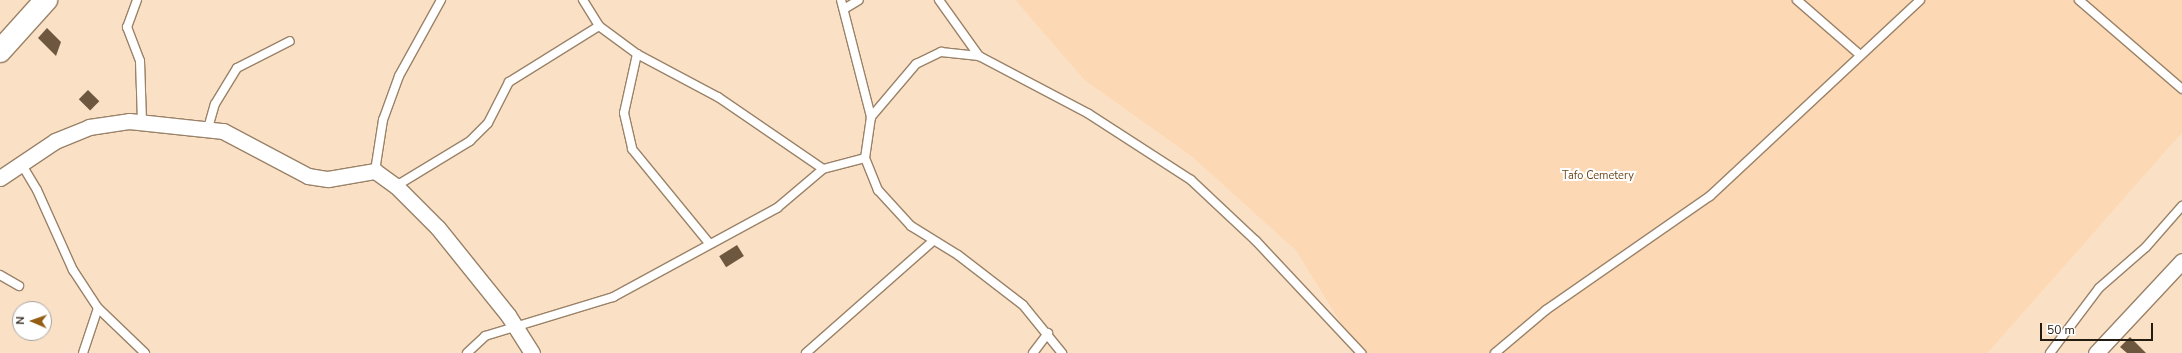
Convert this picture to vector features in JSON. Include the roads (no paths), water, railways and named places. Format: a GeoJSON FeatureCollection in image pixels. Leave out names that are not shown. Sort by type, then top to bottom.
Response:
{"type":"FeatureCollection","features":[{"type":"Feature","properties":{"kind":"street"},"geometry":{"type":"LineString","coordinates":[[0,51],[46,0]]}},
{"type":"Feature","properties":{"kind":"street"},"geometry":{"type":"LineString","coordinates":[[0,178],[22,165],[55,141],[89,127],[142,122],[208,128],[223,131],[308,176],[328,179],[375,171],[396,186],[438,228],[515,327],[532,353]]}},
{"type":"Feature","properties":{"kind":"street"},"geometry":{"type":"LineString","coordinates":[[2096,353],[2182,262]]}},
{"type":"Feature","properties":{"kind":"lane"},"geometry":{"type":"LineString","coordinates":[[137,0],[127,27],[140,61],[142,122]]}},
{"type":"Feature","properties":{"kind":"lane"},"geometry":{"type":"LineString","coordinates":[[375,171],[383,120],[399,76],[441,0]]}},
{"type":"Feature","properties":{"kind":"lane"},"geometry":{"type":"LineString","coordinates":[[583,0],[599,26],[637,54],[718,97],[823,169]]}},
{"type":"Feature","properties":{"kind":"lane"},"geometry":{"type":"LineString","coordinates":[[841,0],[872,117],[865,158],[878,190],[891,208],[933,241],[958,255],[1023,305],[1062,353]]}},
{"type":"Feature","properties":{"kind":"lane"},"geometry":{"type":"LineString","coordinates":[[844,9],[859,0]]}},
{"type":"Feature","properties":{"kind":"lane"},"geometry":{"type":"LineString","coordinates":[[939,0],[979,56]]}},
{"type":"Feature","properties":{"kind":"lane"},"geometry":{"type":"LineString","coordinates":[[1797,0],[1860,55]]}},
{"type":"Feature","properties":{"kind":"lane"},"geometry":{"type":"LineString","coordinates":[[1495,353],[1546,310],[1710,196],[1920,0]]}},
{"type":"Feature","properties":{"kind":"lane"},"geometry":{"type":"LineString","coordinates":[[2078,0],[2182,89]]}},
{"type":"Feature","properties":{"kind":"lane"},"geometry":{"type":"LineString","coordinates":[[396,186],[470,141],[488,122],[509,82],[599,26]]}},
{"type":"Feature","properties":{"kind":"lane"},"geometry":{"type":"LineString","coordinates":[[208,128],[215,104],[237,68],[290,41]]}},
{"type":"Feature","properties":{"kind":"lane"},"geometry":{"type":"LineString","coordinates":[[872,117],[916,64],[941,52],[979,56],[1089,114],[1192,180],[1256,241],[1361,353]]}},
{"type":"Feature","properties":{"kind":"lane"},"geometry":{"type":"LineString","coordinates":[[637,54],[624,112],[632,149],[709,242]]}},
{"type":"Feature","properties":{"kind":"lane"},"geometry":{"type":"LineString","coordinates":[[467,353],[486,336],[613,297],[709,242],[777,208],[823,169],[865,158]]}},
{"type":"Feature","properties":{"kind":"lane"},"geometry":{"type":"LineString","coordinates":[[22,165],[37,190],[73,270],[98,308],[145,353]]}},
{"type":"Feature","properties":{"kind":"lane"},"geometry":{"type":"LineString","coordinates":[[2050,353],[2099,288],[2146,246],[2182,206]]}},
{"type":"Feature","properties":{"kind":"lane"},"geometry":{"type":"LineString","coordinates":[[806,353],[933,241]]}},
{"type":"Feature","properties":{"kind":"lane"},"geometry":{"type":"LineString","coordinates":[[0,275],[19,286]]}},
{"type":"Feature","properties":{"kind":"lane"},"geometry":{"type":"LineString","coordinates":[[83,353],[98,308]]}},
{"type":"Feature","properties":{"kind":"lane"},"geometry":{"type":"LineString","coordinates":[[1034,353],[1048,334]]}},
{"type":"Feature","properties":{"kind":"park label","name":"Tafo Cemetery"},"geometry":{"type":"Point","coordinates":[1598,176]}}]}
